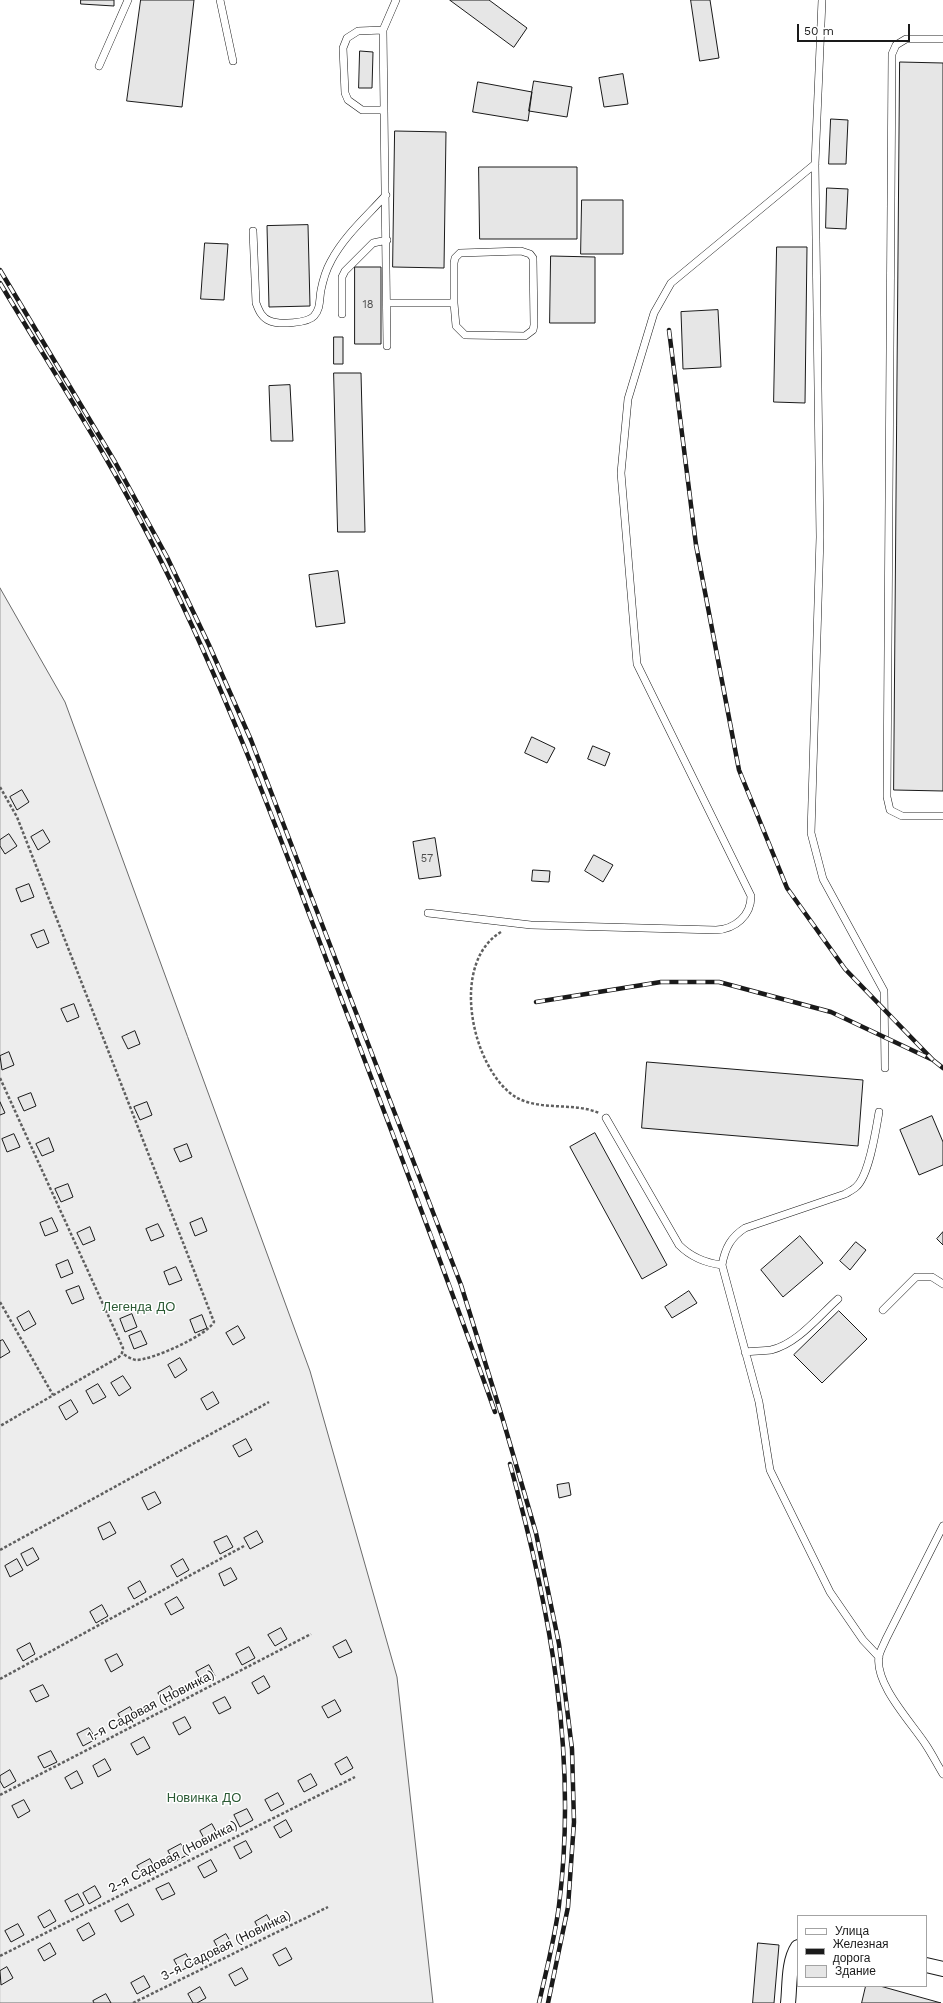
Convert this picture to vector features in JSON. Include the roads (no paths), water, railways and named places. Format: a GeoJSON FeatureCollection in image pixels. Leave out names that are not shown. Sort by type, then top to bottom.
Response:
{"type":"FeatureCollection","features":[{"type":"Feature","properties":{"kind":"street"},"geometry":{"type":"LineString","coordinates":[[788,2003],[792,1963],[797,1949]]}},
{"type":"Feature","properties":{"kind":"street"},"geometry":{"type":"LineString","coordinates":[[927,1965],[943,1969]]}},
{"type":"Feature","properties":{"kind":"lane"},"geometry":{"type":"LineString","coordinates":[[99,66],[128,0]]}},
{"type":"Feature","properties":{"kind":"lane"},"geometry":{"type":"LineString","coordinates":[[220,0],[233,61]]}},
{"type":"Feature","properties":{"kind":"lane"},"geometry":{"type":"LineString","coordinates":[[387,346],[387,240],[383,30],[396,0]]}},
{"type":"Feature","properties":{"kind":"lane"},"geometry":{"type":"LineString","coordinates":[[822,0],[815,164],[820,537],[811,833],[823,879],[884,991],[885,1068]]}},
{"type":"Feature","properties":{"kind":"lane"},"geometry":{"type":"LineString","coordinates":[[383,30],[358,31],[347,38],[343,48],[345,93],[348,100],[362,110],[384,110]]}},
{"type":"Feature","properties":{"kind":"lane"},"geometry":{"type":"LineString","coordinates":[[943,39],[906,39],[896,44],[892,54],[886,797],[890,810],[902,816],[943,816]]}},
{"type":"Feature","properties":{"kind":"lane"},"geometry":{"type":"LineString","coordinates":[[428,913],[530,925],[716,930],[725,929],[733,925],[747,914],[751,905],[751,896],[637,664],[621,473],[628,399],[654,313],[671,283],[815,164]]}},
{"type":"Feature","properties":{"kind":"lane"},"geometry":{"type":"LineString","coordinates":[[253,231],[256,303],[260,313],[269,321],[275,323],[306,322],[313,318],[318,311],[323,282],[332,260],[346,240],[386,195]]}},
{"type":"Feature","properties":{"kind":"lane"},"geometry":{"type":"LineString","coordinates":[[342,314],[342,277],[345,271],[373,243],[387,240]]}},
{"type":"Feature","properties":{"kind":"lane"},"geometry":{"type":"LineString","coordinates":[[460,252],[521,252],[530,254],[533,258],[534,325],[533,330],[526,336],[465,335],[456,326],[454,303],[454,263],[455,258],[460,252]]}},
{"type":"Feature","properties":{"kind":"lane"},"geometry":{"type":"LineString","coordinates":[[387,303],[454,303]]}},
{"type":"Feature","properties":{"kind":"lane"},"geometry":{"type":"LineString","coordinates":[[879,1112],[873,1146],[864,1174],[857,1187],[845,1194],[745,1228],[736,1234],[730,1241],[724,1252],[722,1265],[759,1402],[770,1470],[830,1592],[863,1640],[879,1657]]}},
{"type":"Feature","properties":{"kind":"lane"},"geometry":{"type":"LineString","coordinates":[[606,1118],[679,1245],[696,1258],[708,1263],[722,1265]]}},
{"type":"Feature","properties":{"kind":"lane"},"geometry":{"type":"LineString","coordinates":[[883,1310],[916,1277],[932,1277],[943,1284]]}},
{"type":"Feature","properties":{"kind":"lane"},"geometry":{"type":"LineString","coordinates":[[746,1352],[770,1350],[784,1345],[796,1337],[838,1299]]}},
{"type":"Feature","properties":{"kind":"lane"},"geometry":{"type":"LineString","coordinates":[[943,1526],[886,1639],[879,1657],[880,1670],[897,1706],[926,1744],[943,1774]]}},
{"type":"Feature","properties":{"kind":"railway"},"geometry":{"type":"LineString","coordinates":[[0,270],[115,462],[167,557],[209,645],[251,740],[461,1285],[536,1533],[559,1644],[572,1749],[574,1822],[568,1907],[548,2003]]}},
{"type":"Feature","properties":{"kind":"railway"},"geometry":{"type":"LineString","coordinates":[[0,283],[125,491],[186,612],[230,711],[290,863],[413,1188],[495,1412]]}},
{"type":"Feature","properties":{"kind":"railway"},"geometry":{"type":"LineString","coordinates":[[669,330],[696,545],[739,770],[787,888],[845,969],[933,1060]]}},
{"type":"Feature","properties":{"kind":"railway"},"geometry":{"type":"LineString","coordinates":[[536,1002],[661,982],[719,982],[831,1012],[933,1060],[943,1068]]}},
{"type":"Feature","properties":{"kind":"railway"},"geometry":{"type":"LineString","coordinates":[[510,1464],[537,1573],[548,1628],[557,1683],[565,1793],[564,1849],[559,1905],[553,1942],[539,2003]]}},
{"type":"Feature","properties":{"kind":"park label","name":"Легенда ДО"},"geometry":{"type":"Point","coordinates":[139,1307]}},
{"type":"Feature","properties":{"kind":"park label","name":"Новинка ДО"},"geometry":{"type":"Point","coordinates":[204,1798]}}]}
